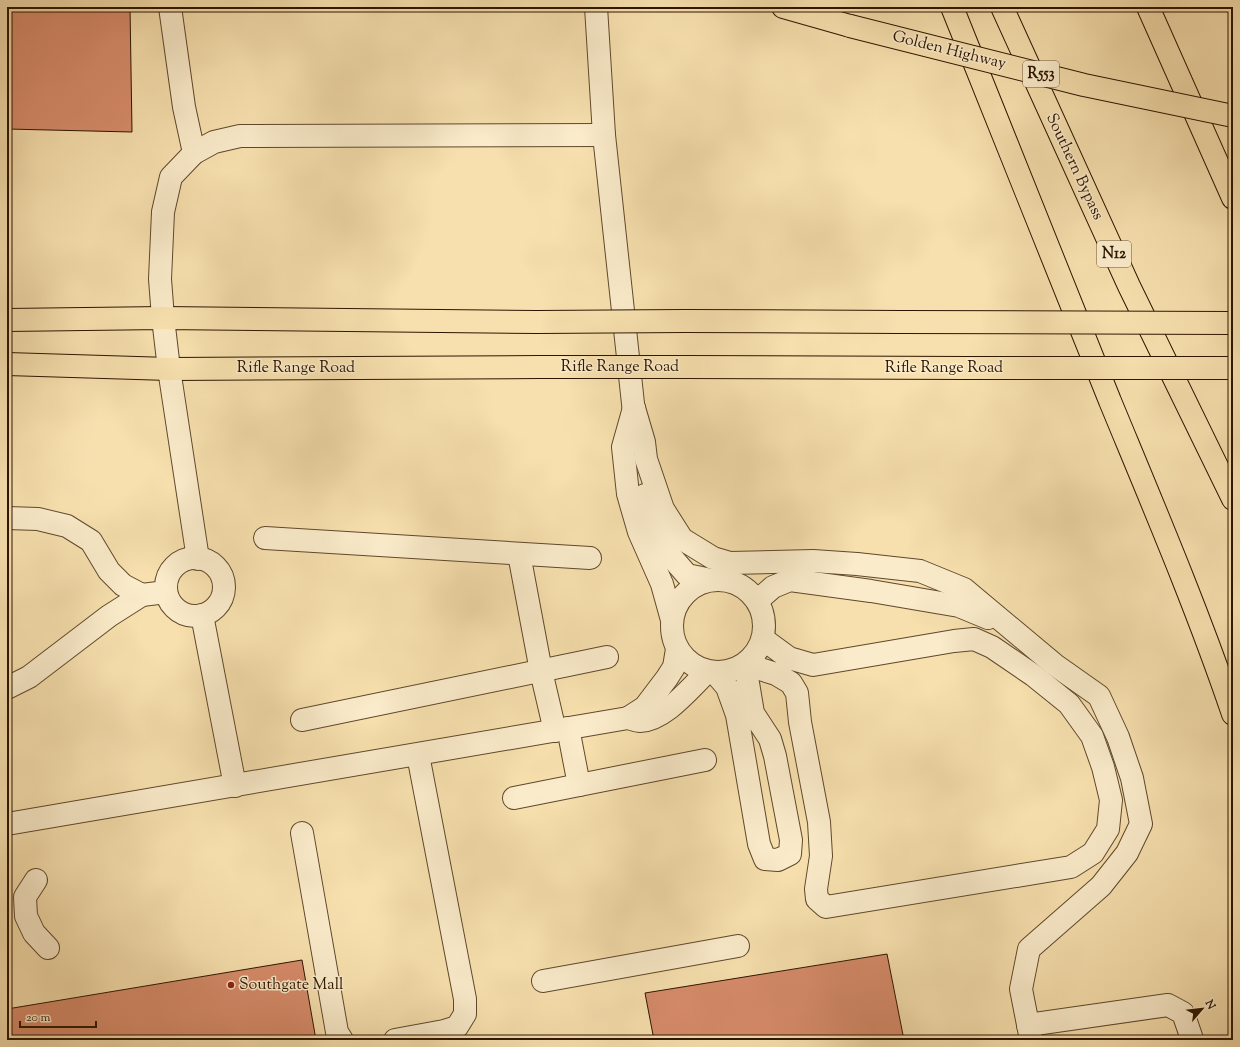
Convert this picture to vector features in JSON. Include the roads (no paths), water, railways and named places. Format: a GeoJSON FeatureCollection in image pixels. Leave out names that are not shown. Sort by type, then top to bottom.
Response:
{"type":"FeatureCollection","features":[{"type":"Feature","properties":{"kind":"main road","name":"Golden Highway"},"geometry":{"type":"LineString","coordinates":[[783,7],[850,26],[1084,85],[1233,116]]}},
{"type":"Feature","properties":{"kind":"main road"},"geometry":{"type":"LineString","coordinates":[[952,7],[1025,191],[1161,524],[1215,661],[1233,714]]}},
{"type":"Feature","properties":{"kind":"main road","name":"Southern Bypass"},"geometry":{"type":"LineString","coordinates":[[1002,7],[1129,286],[1233,499]]}},
{"type":"Feature","properties":{"kind":"main road"},"geometry":{"type":"LineString","coordinates":[[1148,7],[1228,183],[1233,198]]}},
{"type":"Feature","properties":{"kind":"main road"},"geometry":{"type":"LineString","coordinates":[[7,320],[163,318],[537,322],[1233,322]]}},
{"type":"Feature","properties":{"kind":"main road","name":"Rifle Range Road"},"geometry":{"type":"LineString","coordinates":[[7,364],[169,369],[540,367],[1233,368]]}},
{"type":"Feature","properties":{"kind":"street"},"geometry":{"type":"LineString","coordinates":[[170,7],[184,108],[194,153]]}},
{"type":"Feature","properties":{"kind":"street"},"geometry":{"type":"LineString","coordinates":[[596,7],[604,135],[634,408],[636,448],[643,492],[660,544],[687,575],[711,580],[726,580],[740,585],[752,594],[761,608],[765,623],[763,639],[756,653],[747,662],[731,671],[711,672],[699,669],[687,661],[677,649],[672,635],[672,620],[676,605],[685,593],[697,584],[711,580]]}},
{"type":"Feature","properties":{"kind":"street"},"geometry":{"type":"LineString","coordinates":[[198,558],[169,369],[160,279],[163,212],[171,177],[194,153],[214,142],[240,136],[604,135]]}},
{"type":"Feature","properties":{"kind":"street"},"geometry":{"type":"LineString","coordinates":[[634,408],[644,442],[646,459],[663,509],[682,539],[713,558],[730,563],[813,561],[920,571],[964,589],[1055,665],[1099,696],[1118,737],[1132,778],[1141,824],[1127,853],[1101,886],[1029,949],[1021,988],[1029,1033],[1168,1004],[1183,1013],[1191,1036],[1188,1040]]}},
{"type":"Feature","properties":{"kind":"street"},"geometry":{"type":"LineString","coordinates":[[634,408],[624,447],[628,494],[639,532],[662,584],[672,620]]}},
{"type":"Feature","properties":{"kind":"street"},"geometry":{"type":"LineString","coordinates":[[7,518],[38,519],[67,526],[91,541],[109,571],[123,585],[142,595]]}},
{"type":"Feature","properties":{"kind":"street"},"geometry":{"type":"LineString","coordinates":[[265,538],[590,558]]}},
{"type":"Feature","properties":{"kind":"street"},"geometry":{"type":"LineString","coordinates":[[519,554],[541,671],[580,785]]}},
{"type":"Feature","properties":{"kind":"street"},"geometry":{"type":"LineString","coordinates":[[198,558],[208,561],[216,568],[221,576],[223,586],[222,595],[218,604],[211,611],[202,615],[192,616],[175,608],[169,600],[166,592],[166,583],[169,574],[174,567],[181,561],[198,558]]}},
{"type":"Feature","properties":{"kind":"street"},"geometry":{"type":"LineString","coordinates":[[730,563],[740,585]]}},
{"type":"Feature","properties":{"kind":"street"},"geometry":{"type":"LineString","coordinates":[[757,601],[773,587],[790,580],[871,591],[959,606],[1006,625]]}},
{"type":"Feature","properties":{"kind":"street"},"geometry":{"type":"LineString","coordinates":[[7,688],[29,677],[109,616],[142,595],[166,592]]}},
{"type":"Feature","properties":{"kind":"street"},"geometry":{"type":"LineString","coordinates":[[202,615],[234,786]]}},
{"type":"Feature","properties":{"kind":"street"},"geometry":{"type":"LineString","coordinates":[[747,662],[760,669],[776,674],[791,683],[797,693],[800,722],[819,822],[821,856],[816,889],[817,899],[826,907],[1071,867],[1093,853],[1108,828],[1111,800],[1103,767],[1092,736],[1069,704],[1033,675],[992,647],[974,639],[954,641],[813,665],[789,658],[763,639]]}},
{"type":"Feature","properties":{"kind":"street"},"geometry":{"type":"LineString","coordinates":[[7,824],[628,718],[645,707],[674,667],[677,649]]}},
{"type":"Feature","properties":{"kind":"street"},"geometry":{"type":"LineString","coordinates":[[302,720],[607,657]]}},
{"type":"Feature","properties":{"kind":"street"},"geometry":{"type":"LineString","coordinates":[[711,672],[727,687],[737,715],[759,844],[765,859],[778,860],[790,854],[791,840],[775,756],[770,739],[753,713],[747,662]]}},
{"type":"Feature","properties":{"kind":"street"},"geometry":{"type":"LineString","coordinates":[[628,718],[640,721],[656,717],[672,706],[711,672]]}},
{"type":"Feature","properties":{"kind":"street"},"geometry":{"type":"LineString","coordinates":[[395,1040],[444,1031],[457,1027],[465,1014],[465,998],[418,755]]}},
{"type":"Feature","properties":{"kind":"street"},"geometry":{"type":"LineString","coordinates":[[514,798],[705,760]]}},
{"type":"Feature","properties":{"kind":"street"},"geometry":{"type":"LineString","coordinates":[[302,834],[337,1032],[342,1040]]}},
{"type":"Feature","properties":{"kind":"street"},"geometry":{"type":"LineString","coordinates":[[36,880],[25,897],[26,916],[34,933],[48,948]]}},
{"type":"Feature","properties":{"kind":"street"},"geometry":{"type":"LineString","coordinates":[[543,981],[738,946]]}},
{"type":"Feature","properties":{"kind":"place","name":"Southgate Mall"},"geometry":{"type":"Point","coordinates":[231,985]}}]}
